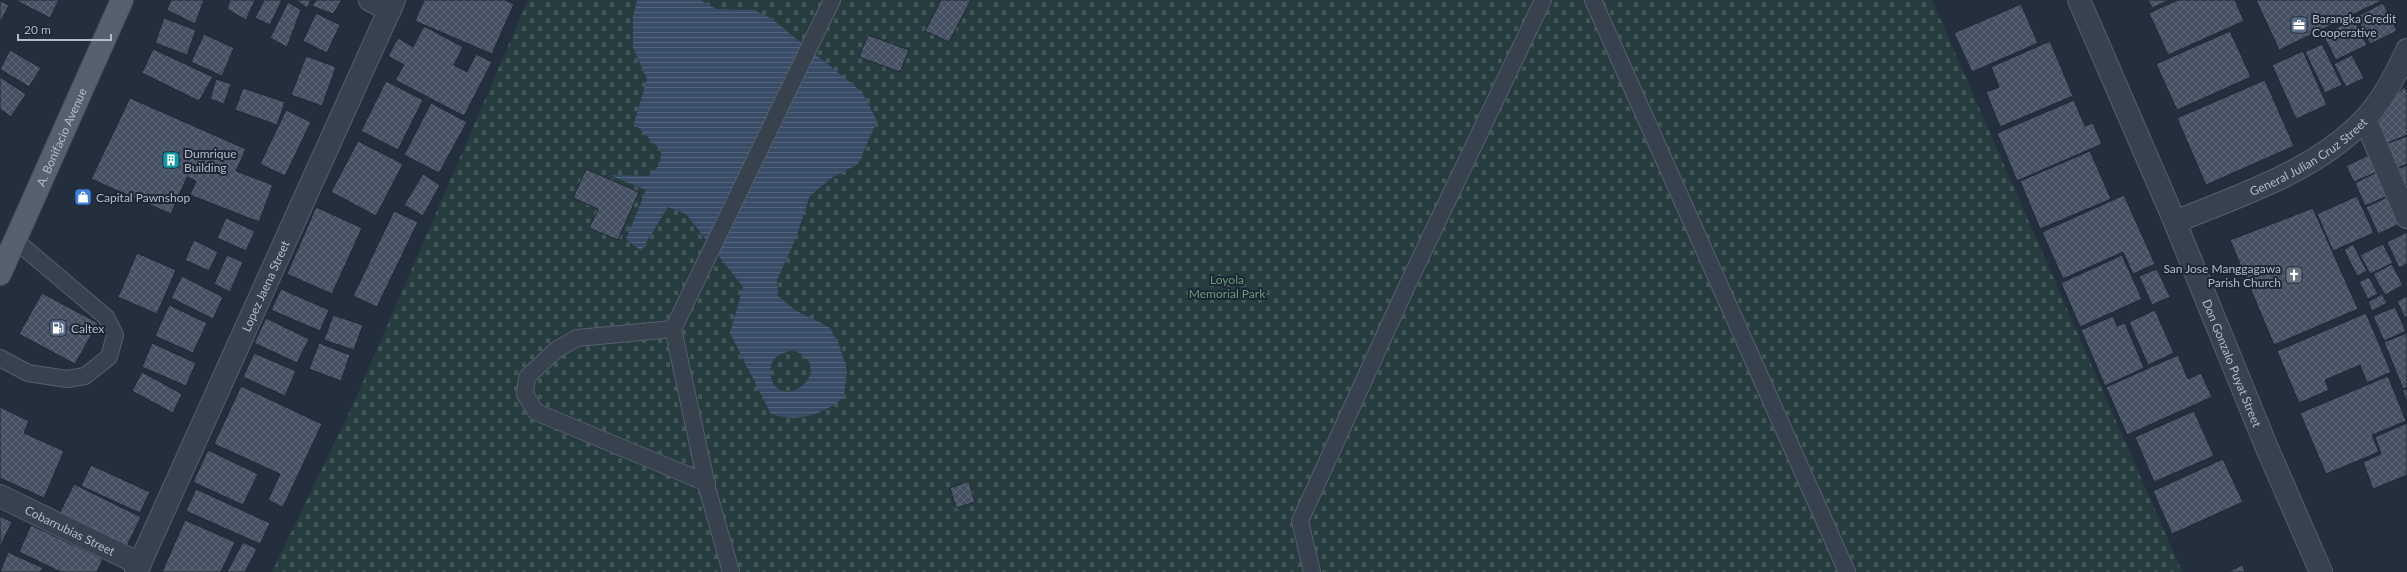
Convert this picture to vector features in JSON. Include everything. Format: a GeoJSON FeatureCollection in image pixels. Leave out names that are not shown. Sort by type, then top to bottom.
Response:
{"type":"FeatureCollection","features":[{"type":"Feature","properties":{"kind":"main road","name":"A. Bonifacio Avenue"},"geometry":{"type":"LineString","coordinates":[[0,274],[122,0]]}},
{"type":"Feature","properties":{"kind":"street"},"geometry":{"type":"LineString","coordinates":[[370,0],[392,5]]}},
{"type":"Feature","properties":{"kind":"street","name":"Don Gonzalo Puyat Street"},"geometry":{"type":"LineString","coordinates":[[2079,0],[2175,222],[2267,448],[2321,572]]}},
{"type":"Feature","properties":{"kind":"street","name":"Lopez Jaena Street"},"geometry":{"type":"LineString","coordinates":[[138,568],[392,5]]}},
{"type":"Feature","properties":{"kind":"street","name":"General Julian Cruz Street"},"geometry":{"type":"LineString","coordinates":[[2175,222],[2282,177],[2314,160],[2342,141],[2365,119],[2383,96],[2407,50]]}},
{"type":"Feature","properties":{"kind":"street"},"geometry":{"type":"LineString","coordinates":[[2365,119],[2407,217]]}},
{"type":"Feature","properties":{"kind":"street","name":"Cobarrubias Street"},"geometry":{"type":"LineString","coordinates":[[0,496],[138,568]]}},
{"type":"Feature","properties":{"kind":"lane"},"geometry":{"type":"LineString","coordinates":[[731,572],[707,483],[673,328],[832,0]]}},
{"type":"Feature","properties":{"kind":"lane"},"geometry":{"type":"LineString","coordinates":[[1312,572],[1300,521],[1406,288],[1544,0]]}},
{"type":"Feature","properties":{"kind":"lane"},"geometry":{"type":"LineString","coordinates":[[1593,0],[1847,572]]}},
{"type":"Feature","properties":{"kind":"lane"},"geometry":{"type":"LineString","coordinates":[[0,358],[28,373],[67,379],[85,376],[109,357],[115,335],[106,317],[15,240]]}},
{"type":"Feature","properties":{"kind":"lane"},"geometry":{"type":"LineString","coordinates":[[673,328],[577,338],[556,350],[527,377],[525,394],[536,412],[707,483]]}},
{"type":"Feature","properties":{"kind":"green space","name":"Loyola Memorial Park"},"geometry":{"type":"Polygon","coordinates":[[[528,0],[1932,0],[2182,572],[272,572],[353,405],[528,0]]]}},
{"type":"Feature","properties":{"kind":"water"},"geometry":{"type":"Polygon","coordinates":[[[637,0],[700,0],[716,9],[754,10],[772,19],[862,92],[877,121],[858,164],[830,179],[810,196],[795,240],[777,280],[778,296],[795,310],[830,328],[840,347],[847,371],[844,397],[828,409],[810,416],[791,418],[771,414],[730,333],[743,287],[686,214],[668,207],[641,251],[626,239],[646,190],[609,175],[649,176],[660,164],[661,151],[634,123],[647,79],[633,47],[633,17],[637,0]],[[793,350],[782,354],[774,360],[770,368],[770,374],[778,389],[786,392],[796,390],[804,384],[809,376],[811,367],[806,358],[793,350]]]}},
{"type":"Feature","properties":{"kind":"building"},"geometry":{"type":"Polygon","coordinates":[[[15,0],[59,0],[50,18],[15,0]]]}},
{"type":"Feature","properties":{"kind":"building"},"geometry":{"type":"Polygon","coordinates":[[[171,0],[204,0],[195,24],[167,10],[171,0]]]}},
{"type":"Feature","properties":{"kind":"building"},"geometry":{"type":"Polygon","coordinates":[[[230,0],[255,0],[246,20],[227,9],[230,0]]]}},
{"type":"Feature","properties":{"kind":"building"},"geometry":{"type":"Polygon","coordinates":[[[264,0],[282,0],[270,25],[255,18],[264,0]]]}},
{"type":"Feature","properties":{"kind":"building"},"geometry":{"type":"Polygon","coordinates":[[[296,0],[311,0],[307,8],[296,0]]]}},
{"type":"Feature","properties":{"kind":"building"},"geometry":{"type":"Polygon","coordinates":[[[316,0],[342,0],[333,14],[312,6],[316,0]]]}},
{"type":"Feature","properties":{"kind":"building"},"geometry":{"type":"Polygon","coordinates":[[[424,0],[505,0],[514,4],[492,54],[415,21],[424,0]]]}},
{"type":"Feature","properties":{"kind":"building"},"geometry":{"type":"Polygon","coordinates":[[[941,0],[971,0],[949,42],[925,31],[941,0]]]}},
{"type":"Feature","properties":{"kind":"building"},"geometry":{"type":"Polygon","coordinates":[[[2148,0],[2170,0],[2152,8],[2148,0]]]}},
{"type":"Feature","properties":{"kind":"building"},"geometry":{"type":"Polygon","coordinates":[[[2178,0],[2235,0],[2244,21],[2168,55],[2149,13],[2178,0]]]}},
{"type":"Feature","properties":{"kind":"building","name":"Barangka Credit Cooperative"},"geometry":{"type":"Polygon","coordinates":[[[2256,0],[2383,0],[2279,50],[2256,0]]]}},
{"type":"Feature","properties":{"kind":"building"},"geometry":{"type":"Polygon","coordinates":[[[0,1],[9,5],[0,23],[0,1]]]}},
{"type":"Feature","properties":{"kind":"building"},"geometry":{"type":"Polygon","coordinates":[[[288,2],[301,10],[287,47],[270,38],[288,2]]]}},
{"type":"Feature","properties":{"kind":"building"},"geometry":{"type":"Polygon","coordinates":[[[2383,3],[2397,31],[2370,44],[2356,17],[2383,3]]]}},
{"type":"Feature","properties":{"kind":"building"},"geometry":{"type":"Polygon","coordinates":[[[2021,4],[2038,43],[1972,72],[1954,33],[2021,4]]]}},
{"type":"Feature","properties":{"kind":"building"},"geometry":{"type":"Polygon","coordinates":[[[316,13],[340,25],[327,53],[303,41],[316,13]]]}},
{"type":"Feature","properties":{"kind":"building"},"geometry":{"type":"Polygon","coordinates":[[[164,18],[196,30],[187,55],[155,43],[164,18]]]}},
{"type":"Feature","properties":{"kind":"building"},"geometry":{"type":"Polygon","coordinates":[[[2354,19],[2367,45],[2336,60],[2323,35],[2354,19]]]}},
{"type":"Feature","properties":{"kind":"building"},"geometry":{"type":"Polygon","coordinates":[[[424,26],[463,47],[454,65],[467,72],[476,54],[492,62],[464,116],[395,80],[404,65],[388,56],[398,38],[413,47],[424,26]]]}},
{"type":"Feature","properties":{"kind":"building"},"geometry":{"type":"Polygon","coordinates":[[[2230,31],[2251,77],[2177,110],[2156,64],[2230,31]]]}},
{"type":"Feature","properties":{"kind":"building"},"geometry":{"type":"Polygon","coordinates":[[[204,34],[234,48],[222,76],[191,62],[204,34]]]}},
{"type":"Feature","properties":{"kind":"building"},"geometry":{"type":"Polygon","coordinates":[[[868,35],[909,50],[900,72],[859,57],[868,35]]]}},
{"type":"Feature","properties":{"kind":"building"},"geometry":{"type":"Polygon","coordinates":[[[2050,41],[2073,96],[2000,127],[1986,92],[1999,87],[1991,67],[2050,41]]]}},
{"type":"Feature","properties":{"kind":"building"},"geometry":{"type":"Polygon","coordinates":[[[2322,44],[2342,85],[2325,93],[2305,52],[2322,44]]]}},
{"type":"Feature","properties":{"kind":"building"},"geometry":{"type":"Polygon","coordinates":[[[153,49],[213,77],[199,101],[142,73],[153,49]]]}},
{"type":"Feature","properties":{"kind":"building"},"geometry":{"type":"Polygon","coordinates":[[[10,50],[41,68],[29,87],[0,69],[10,50]]]}},
{"type":"Feature","properties":{"kind":"building"},"geometry":{"type":"Polygon","coordinates":[[[2303,51],[2327,105],[2296,119],[2272,65],[2303,51]]]}},
{"type":"Feature","properties":{"kind":"building"},"geometry":{"type":"Polygon","coordinates":[[[2352,55],[2364,78],[2346,87],[2334,64],[2352,55]]]}},
{"type":"Feature","properties":{"kind":"building"},"geometry":{"type":"Polygon","coordinates":[[[306,56],[336,67],[322,106],[291,95],[306,56]]]}},
{"type":"Feature","properties":{"kind":"building"},"geometry":{"type":"Polygon","coordinates":[[[0,77],[26,94],[11,117],[0,109],[0,77]]]}},
{"type":"Feature","properties":{"kind":"building"},"geometry":{"type":"Polygon","coordinates":[[[216,79],[231,84],[224,104],[210,99],[216,79]]]}},
{"type":"Feature","properties":{"kind":"building"},"geometry":{"type":"Polygon","coordinates":[[[2265,80],[2294,146],[2206,185],[2177,118],[2265,80]]]}},
{"type":"Feature","properties":{"kind":"building"},"geometry":{"type":"Polygon","coordinates":[[[386,81],[423,100],[398,150],[361,131],[386,81]]]}},
{"type":"Feature","properties":{"kind":"building"},"geometry":{"type":"Polygon","coordinates":[[[2404,87],[2407,91],[2407,135],[2383,145],[2375,127],[2396,95],[2404,87]]]}},
{"type":"Feature","properties":{"kind":"building"},"geometry":{"type":"Polygon","coordinates":[[[243,88],[285,102],[277,125],[235,110],[243,88]]]}},
{"type":"Feature","properties":{"kind":"building","name":"Dumrique Building"},"geometry":{"type":"Polygon","coordinates":[[[130,98],[246,149],[236,171],[273,185],[259,222],[190,195],[196,181],[187,177],[171,214],[91,179],[130,98]]]}},
{"type":"Feature","properties":{"kind":"building"},"geometry":{"type":"Polygon","coordinates":[[[2074,100],[2085,126],[2093,123],[2102,144],[2017,181],[1997,133],[2074,100]]]}},
{"type":"Feature","properties":{"kind":"building"},"geometry":{"type":"Polygon","coordinates":[[[431,103],[467,122],[439,173],[404,155],[431,103]]]}},
{"type":"Feature","properties":{"kind":"building"},"geometry":{"type":"Polygon","coordinates":[[[286,110],[311,122],[285,176],[260,164],[286,110]]]}},
{"type":"Feature","properties":{"kind":"building"},"geometry":{"type":"Polygon","coordinates":[[[2407,136],[2407,164],[2393,170],[2383,145],[2407,136]]]}},
{"type":"Feature","properties":{"kind":"building"},"geometry":{"type":"Polygon","coordinates":[[[358,141],[403,164],[376,216],[331,192],[358,141]]]}},
{"type":"Feature","properties":{"kind":"building"},"geometry":{"type":"Polygon","coordinates":[[[2090,151],[2111,199],[2040,229],[2020,181],[2090,151]]]}},
{"type":"Feature","properties":{"kind":"building"},"geometry":{"type":"Polygon","coordinates":[[[2371,154],[2379,171],[2354,182],[2346,166],[2371,154]]]}},
{"type":"Feature","properties":{"kind":"building"},"geometry":{"type":"Polygon","coordinates":[[[2407,165],[2407,204],[2393,171],[2407,165]]]}},
{"type":"Feature","properties":{"kind":"building"},"geometry":{"type":"Polygon","coordinates":[[[586,169],[639,192],[618,240],[589,228],[598,209],[573,198],[586,169]]]}},
{"type":"Feature","properties":{"kind":"building"},"geometry":{"type":"Polygon","coordinates":[[[2379,171],[2390,195],[2365,206],[2355,183],[2379,171]]]}},
{"type":"Feature","properties":{"kind":"building"},"geometry":{"type":"Polygon","coordinates":[[[423,174],[440,185],[423,216],[404,205],[423,174]]]}},
{"type":"Feature","properties":{"kind":"building"},"geometry":{"type":"Polygon","coordinates":[[[2394,194],[2406,221],[2378,234],[2366,207],[2394,194]]]}},
{"type":"Feature","properties":{"kind":"building"},"geometry":{"type":"Polygon","coordinates":[[[2124,195],[2155,264],[2133,274],[2123,252],[2063,279],[2042,232],[2124,195]]]}},
{"type":"Feature","properties":{"kind":"building"},"geometry":{"type":"Polygon","coordinates":[[[2357,196],[2374,233],[2333,251],[2317,214],[2357,196]]]}},
{"type":"Feature","properties":{"kind":"building"},"geometry":{"type":"Polygon","coordinates":[[[316,207],[362,228],[332,294],[287,274],[316,207]]]}},
{"type":"Feature","properties":{"kind":"building","name":"San Jose Manggagawa Parish Church"},"geometry":{"type":"Polygon","coordinates":[[[2313,208],[2358,309],[2274,345],[2230,240],[2313,208]]]}},
{"type":"Feature","properties":{"kind":"building"},"geometry":{"type":"Polygon","coordinates":[[[394,211],[418,222],[377,307],[353,296],[394,211]]]}},
{"type":"Feature","properties":{"kind":"building"},"geometry":{"type":"Polygon","coordinates":[[[226,218],[255,231],[246,251],[217,238],[226,218]]]}},
{"type":"Feature","properties":{"kind":"building"},"geometry":{"type":"Polygon","coordinates":[[[2407,232],[2407,264],[2399,268],[2387,242],[2407,232]]]}},
{"type":"Feature","properties":{"kind":"building"},"geometry":{"type":"Polygon","coordinates":[[[194,240],[218,252],[209,271],[185,260],[194,240]]]}},
{"type":"Feature","properties":{"kind":"building"},"geometry":{"type":"Polygon","coordinates":[[[2353,244],[2367,271],[2357,276],[2344,250],[2353,244]]]}},
{"type":"Feature","properties":{"kind":"building"},"geometry":{"type":"Polygon","coordinates":[[[2383,244],[2393,263],[2370,274],[2360,255],[2383,244]]]}},
{"type":"Feature","properties":{"kind":"building"},"geometry":{"type":"Polygon","coordinates":[[[137,253],[176,270],[157,314],[118,297],[137,253]]]}},
{"type":"Feature","properties":{"kind":"building"},"geometry":{"type":"Polygon","coordinates":[[[227,255],[243,262],[230,292],[214,284],[227,255]]]}},
{"type":"Feature","properties":{"kind":"building"},"geometry":{"type":"Polygon","coordinates":[[[2122,255],[2142,299],[2080,327],[2061,283],[2122,255]]]}},
{"type":"Feature","properties":{"kind":"building"},"geometry":{"type":"Polygon","coordinates":[[[2392,264],[2403,285],[2385,295],[2373,274],[2392,264]]]}},
{"type":"Feature","properties":{"kind":"building"},"geometry":{"type":"Polygon","coordinates":[[[2157,269],[2170,297],[2152,305],[2139,276],[2157,269]]]}},
{"type":"Feature","properties":{"kind":"building"},"geometry":{"type":"Polygon","coordinates":[[[182,276],[223,297],[213,319],[171,298],[182,276]]]}},
{"type":"Feature","properties":{"kind":"building"},"geometry":{"type":"Polygon","coordinates":[[[2369,277],[2378,294],[2368,299],[2359,282],[2369,277]]]}},
{"type":"Feature","properties":{"kind":"building"},"geometry":{"type":"Polygon","coordinates":[[[281,289],[329,310],[320,331],[271,310],[281,289]]]}},
{"type":"Feature","properties":{"kind":"building","name":"Caltex"},"geometry":{"type":"Polygon","coordinates":[[[42,293],[98,323],[75,364],[19,334],[42,293]]]}},
{"type":"Feature","properties":{"kind":"building"},"geometry":{"type":"Polygon","coordinates":[[[2382,294],[2387,303],[2372,311],[2368,302],[2382,294]]]}},
{"type":"Feature","properties":{"kind":"building"},"geometry":{"type":"Polygon","coordinates":[[[2407,296],[2407,317],[2405,318],[2397,301],[2407,296]]]}},
{"type":"Feature","properties":{"kind":"building"},"geometry":{"type":"Polygon","coordinates":[[[169,305],[207,323],[193,353],[155,336],[169,305]]]}},
{"type":"Feature","properties":{"kind":"building"},"geometry":{"type":"Polygon","coordinates":[[[2395,307],[2406,331],[2384,341],[2373,316],[2395,307]]]}},
{"type":"Feature","properties":{"kind":"building"},"geometry":{"type":"Polygon","coordinates":[[[2155,310],[2174,353],[2148,365],[2129,322],[2155,310]]]}},
{"type":"Feature","properties":{"kind":"building"},"geometry":{"type":"Polygon","coordinates":[[[2366,313],[2391,372],[2367,383],[2360,365],[2325,380],[2329,390],[2299,403],[2277,351],[2366,313]]]}},
{"type":"Feature","properties":{"kind":"building"},"geometry":{"type":"Polygon","coordinates":[[[333,315],[363,325],[354,350],[324,340],[333,315]]]}},
{"type":"Feature","properties":{"kind":"building"},"geometry":{"type":"Polygon","coordinates":[[[2113,316],[2117,326],[2125,323],[2144,368],[2105,386],[2081,330],[2113,316]]]}},
{"type":"Feature","properties":{"kind":"building"},"geometry":{"type":"Polygon","coordinates":[[[266,318],[309,339],[297,363],[254,343],[266,318]]]}},
{"type":"Feature","properties":{"kind":"building"},"geometry":{"type":"Polygon","coordinates":[[[2407,333],[2407,387],[2403,389],[2384,342],[2407,333]]]}},
{"type":"Feature","properties":{"kind":"building"},"geometry":{"type":"Polygon","coordinates":[[[152,343],[196,363],[186,386],[142,367],[152,343]]]}},
{"type":"Feature","properties":{"kind":"building"},"geometry":{"type":"Polygon","coordinates":[[[319,343],[350,355],[341,381],[309,369],[319,343]]]}},
{"type":"Feature","properties":{"kind":"building"},"geometry":{"type":"Polygon","coordinates":[[[254,353],[296,371],[285,396],[243,377],[254,353]]]}},
{"type":"Feature","properties":{"kind":"building"},"geometry":{"type":"Polygon","coordinates":[[[2178,355],[2188,379],[2201,373],[2212,397],[2127,435],[2106,387],[2178,355]]]}},
{"type":"Feature","properties":{"kind":"building"},"geometry":{"type":"Polygon","coordinates":[[[142,372],[182,394],[173,413],[132,391],[142,372]]]}},
{"type":"Feature","properties":{"kind":"building"},"geometry":{"type":"Polygon","coordinates":[[[2388,376],[2406,421],[2372,435],[2379,452],[2326,474],[2300,413],[2388,376]]]}},
{"type":"Feature","properties":{"kind":"building"},"geometry":{"type":"Polygon","coordinates":[[[241,386],[322,424],[283,507],[268,500],[280,474],[214,444],[241,386]]]}},
{"type":"Feature","properties":{"kind":"building"},"geometry":{"type":"Polygon","coordinates":[[[2407,389],[2407,402],[2402,390],[2407,389]]]}},
{"type":"Feature","properties":{"kind":"building"},"geometry":{"type":"Polygon","coordinates":[[[0,407],[29,421],[24,433],[64,451],[44,498],[0,478],[0,407]]]}},
{"type":"Feature","properties":{"kind":"building"},"geometry":{"type":"Polygon","coordinates":[[[2194,411],[2214,456],[2154,482],[2135,437],[2194,411]]]}},
{"type":"Feature","properties":{"kind":"building"},"geometry":{"type":"Polygon","coordinates":[[[2407,423],[2407,475],[2373,489],[2363,462],[2381,454],[2375,437],[2407,423]]]}},
{"type":"Feature","properties":{"kind":"building"},"geometry":{"type":"Polygon","coordinates":[[[208,450],[258,474],[243,505],[193,482],[208,450]]]}},
{"type":"Feature","properties":{"kind":"building"},"geometry":{"type":"Polygon","coordinates":[[[2223,459],[2243,502],[2172,534],[2153,491],[2223,459]]]}},
{"type":"Feature","properties":{"kind":"building"},"geometry":{"type":"Polygon","coordinates":[[[91,465],[150,492],[140,513],[81,486],[91,465]]]}},
{"type":"Feature","properties":{"kind":"building"},"geometry":{"type":"Polygon","coordinates":[[[969,481],[975,502],[956,508],[950,488],[969,481]]]}},
{"type":"Feature","properties":{"kind":"building"},"geometry":{"type":"Polygon","coordinates":[[[74,484],[141,517],[123,554],[55,522],[74,484]]]}},
{"type":"Feature","properties":{"kind":"building"},"geometry":{"type":"Polygon","coordinates":[[[196,489],[270,523],[260,544],[186,511],[196,489]]]}},
{"type":"Feature","properties":{"kind":"building"},"geometry":{"type":"Polygon","coordinates":[[[0,516],[12,522],[0,547],[0,516]]]}},
{"type":"Feature","properties":{"kind":"building"},"geometry":{"type":"Polygon","coordinates":[[[185,520],[235,542],[221,572],[162,572],[185,520]]]}},
{"type":"Feature","properties":{"kind":"building"},"geometry":{"type":"Polygon","coordinates":[[[31,525],[103,559],[97,572],[61,572],[19,552],[31,525]]]}},
{"type":"Feature","properties":{"kind":"building"},"geometry":{"type":"Polygon","coordinates":[[[243,542],[257,549],[245,572],[227,572],[243,542]]]}},
{"type":"Feature","properties":{"kind":"building"},"geometry":{"type":"Polygon","coordinates":[[[8,552],[43,568],[40,572],[0,572],[8,552]]]}},
{"type":"Feature","properties":{"kind":"building"},"geometry":{"type":"Polygon","coordinates":[[[2243,565],[2245,572],[2227,572],[2243,565]]]}},
{"type":"Feature","properties":{"kind":"place","name":"Barangka Credit Cooperative"},"geometry":{"type":"Point","coordinates":[2299,25]}},
{"type":"Feature","properties":{"kind":"place","name":"Dumrique Building"},"geometry":{"type":"Point","coordinates":[171,160]}},
{"type":"Feature","properties":{"kind":"place","name":"Capital Pawnshop"},"geometry":{"type":"Point","coordinates":[83,197]}},
{"type":"Feature","properties":{"kind":"place","name":"San Jose Manggagawa Parish Church"},"geometry":{"type":"Point","coordinates":[2294,275]}},
{"type":"Feature","properties":{"kind":"place","name":"Caltex"},"geometry":{"type":"Point","coordinates":[58,328]}}]}
